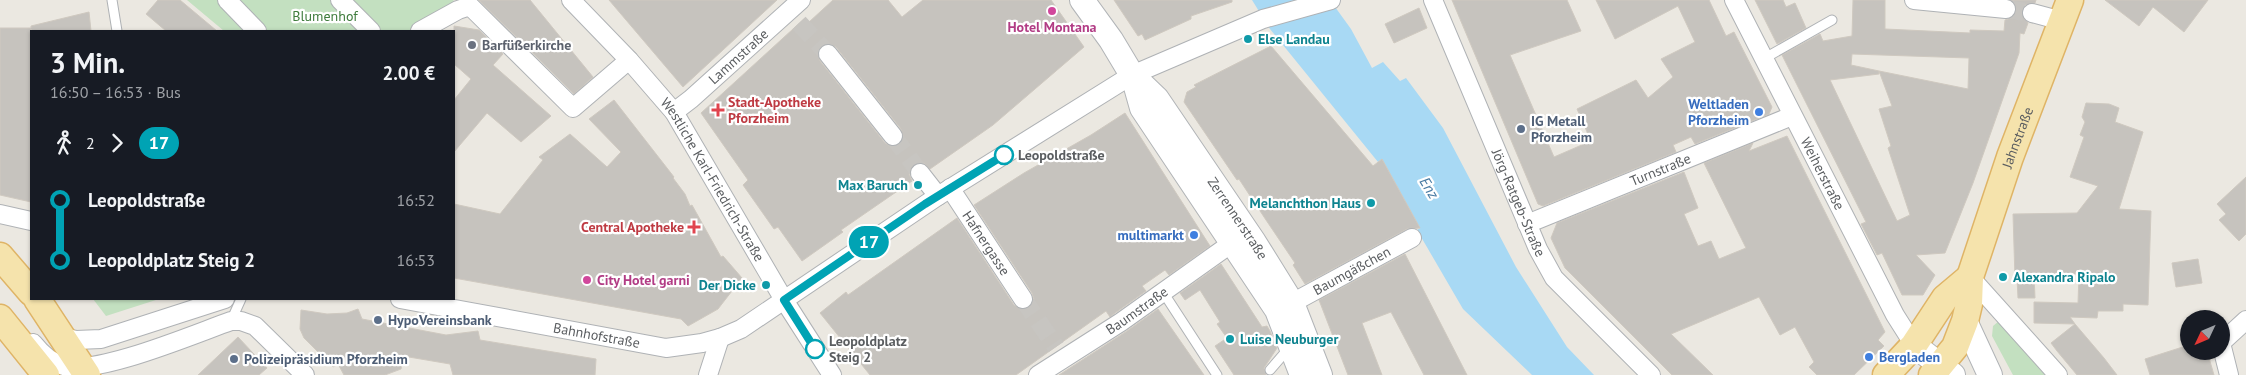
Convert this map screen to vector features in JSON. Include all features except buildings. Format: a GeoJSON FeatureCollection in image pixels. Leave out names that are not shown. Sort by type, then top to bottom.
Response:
{"type":"FeatureCollection","features":[{"type":"Feature","properties":{"kind":"main road","name":"Zerrennerstraße"},"geometry":{"type":"LineString","coordinates":[[1082,0],[1106,33],[1132,75],[1157,99],[1254,242],[1292,303],[1320,375]]}},
{"type":"Feature","properties":{"kind":"main road","name":"Jahnstraße"},"geometry":{"type":"LineString","coordinates":[[1938,372],[1955,347],[1965,321],[1969,304],[1970,277],[2010,156],[2066,10]]}},
{"type":"Feature","properties":{"kind":"main road","name":"Zerrennerstraße"},"geometry":{"type":"LineString","coordinates":[[1132,75],[1142,108],[1277,310],[1302,375]]}},
{"type":"Feature","properties":{"kind":"main road"},"geometry":{"type":"LineString","coordinates":[[0,256],[30,291]]}},
{"type":"Feature","properties":{"kind":"main road"},"geometry":{"type":"LineString","coordinates":[[1886,375],[1914,345],[1945,298],[1970,277]]}},
{"type":"Feature","properties":{"kind":"main road"},"geometry":{"type":"LineString","coordinates":[[38,300],[85,371]]}},
{"type":"Feature","properties":{"kind":"main road"},"geometry":{"type":"LineString","coordinates":[[0,317],[46,375]]}},
{"type":"Feature","properties":{"kind":"main road"},"geometry":{"type":"LineString","coordinates":[[1965,321],[1990,375]]}},
{"type":"Feature","properties":{"kind":"main road"},"geometry":{"type":"LineString","coordinates":[[1914,345],[1938,372]]}},
{"type":"Feature","properties":{"kind":"street"},"geometry":{"type":"LineString","coordinates":[[227,0],[256,30]]}},
{"type":"Feature","properties":{"kind":"street"},"geometry":{"type":"LineString","coordinates":[[340,0],[370,30]]}},
{"type":"Feature","properties":{"kind":"street","name":"Westliche Karl-Friedrich-Straße"},"geometry":{"type":"LineString","coordinates":[[571,0],[629,60],[674,112],[784,300],[832,375]]}},
{"type":"Feature","properties":{"kind":"street"},"geometry":{"type":"LineString","coordinates":[[784,300],[944,192],[1132,75],[1261,20],[1330,0]]}},
{"type":"Feature","properties":{"kind":"street","name":"Jörg-Ratgeb-Straße"},"geometry":{"type":"LineString","coordinates":[[1433,0],[1527,224],[1554,278],[1650,375]]}},
{"type":"Feature","properties":{"kind":"street","name":"Weiherstraße"},"geometry":{"type":"LineString","coordinates":[[1734,0],[1894,315],[1914,345]]}},
{"type":"Feature","properties":{"kind":"street"},"geometry":{"type":"LineString","coordinates":[[1914,0],[2006,9]]}},
{"type":"Feature","properties":{"kind":"street"},"geometry":{"type":"LineString","coordinates":[[422,30],[458,10],[470,6],[573,108],[629,60]]}},
{"type":"Feature","properties":{"kind":"street"},"geometry":{"type":"LineString","coordinates":[[2032,13],[2066,10]]}},
{"type":"Feature","properties":{"kind":"street","name":"Lammstraße"},"geometry":{"type":"LineString","coordinates":[[674,112],[796,11]]}},
{"type":"Feature","properties":{"kind":"street"},"geometry":{"type":"LineString","coordinates":[[828,54],[893,136]]}},
{"type":"Feature","properties":{"kind":"street","name":"Turnstraße"},"geometry":{"type":"LineString","coordinates":[[1527,224],[1792,116]]}},
{"type":"Feature","properties":{"kind":"street","name":"Hafnergasse"},"geometry":{"type":"LineString","coordinates":[[920,173],[944,192],[1023,299]]}},
{"type":"Feature","properties":{"kind":"street"},"geometry":{"type":"LineString","coordinates":[[0,214],[30,221]]}},
{"type":"Feature","properties":{"kind":"street","name":"Baumgäßchen"},"geometry":{"type":"LineString","coordinates":[[1292,303],[1412,238]]}},
{"type":"Feature","properties":{"kind":"street","name":"Baumstraße"},"geometry":{"type":"LineString","coordinates":[[1038,375],[1062,358],[1123,326],[1163,292],[1232,243]]}},
{"type":"Feature","properties":{"kind":"street"},"geometry":{"type":"LineString","coordinates":[[1970,277],[2058,375]]}},
{"type":"Feature","properties":{"kind":"street"},"geometry":{"type":"LineString","coordinates":[[63,337],[76,340],[101,339],[222,300]]}},
{"type":"Feature","properties":{"kind":"street","name":"Bahnhofstraße"},"geometry":{"type":"LineString","coordinates":[[405,300],[666,348],[702,343],[720,338],[754,321],[784,300]]}},
{"type":"Feature","properties":{"kind":"street"},"geometry":{"type":"LineString","coordinates":[[0,317],[27,336],[40,351],[54,362],[85,371],[231,321],[241,320],[255,326],[263,336],[305,375]]}},
{"type":"Feature","properties":{"kind":"street"},"geometry":{"type":"LineString","coordinates":[[2230,335],[2246,320]]}},
{"type":"Feature","properties":{"kind":"street"},"geometry":{"type":"LineString","coordinates":[[708,375],[720,338]]}},
{"type":"Feature","properties":{"kind":"street"},"geometry":{"type":"LineString","coordinates":[[85,371],[86,354],[101,339]]}},
{"type":"Feature","properties":{"kind":"street"},"geometry":{"type":"LineString","coordinates":[[2225,360],[2229,375]]}},
{"type":"Feature","properties":{"kind":"lane"},"geometry":{"type":"LineString","coordinates":[[112,0],[118,30]]}},
{"type":"Feature","properties":{"kind":"lane"},"geometry":{"type":"LineString","coordinates":[[1765,58],[1832,20]]}},
{"type":"Feature","properties":{"kind":"lane"},"geometry":{"type":"LineString","coordinates":[[1163,292],[1217,375]]}},
{"type":"Feature","properties":{"kind":"lane"},"geometry":{"type":"LineString","coordinates":[[231,321],[241,300]]}},
{"type":"Feature","properties":{"kind":"lane"},"geometry":{"type":"LineString","coordinates":[[1270,370],[1291,346]]}},
{"type":"Feature","properties":{"kind":"green space","name":"Blumenhof"},"geometry":{"type":"Polygon","coordinates":[[[187,0],[453,0],[463,10],[442,30],[223,30],[187,0]]]}},
{"type":"Feature","properties":{"kind":"green space"},"geometry":{"type":"Polygon","coordinates":[[[94,300],[156,300],[106,316],[94,300]]]}},
{"type":"Feature","properties":{"kind":"green space"},"geometry":{"type":"Polygon","coordinates":[[[1999,321],[2012,332],[2045,375],[2013,375],[1992,336],[1993,326],[1999,321]]]}},
{"type":"Feature","properties":{"kind":"water","name":"Enz"},"geometry":{"type":"Polygon","coordinates":[[[1252,0],[1330,0],[1351,29],[1372,68],[1383,62],[1400,81],[1406,78],[1443,128],[1516,267],[1567,347],[1594,375],[1532,375],[1463,309],[1417,230],[1420,228],[1382,159],[1378,162],[1270,29],[1252,0]]]}},
{"type":"Feature","properties":{"kind":"tunnel"},"geometry":{"type":"LineString","coordinates":[[2006,9],[2032,13]]}},
{"type":"Feature","properties":{"kind":"tunnel"},"geometry":{"type":"LineString","coordinates":[[799,23],[828,54]]}},
{"type":"Feature","properties":{"kind":"tunnel"},"geometry":{"type":"LineString","coordinates":[[893,136],[920,173]]}},
{"type":"Feature","properties":{"kind":"tunnel"},"geometry":{"type":"LineString","coordinates":[[1023,299],[1056,347]]}},
{"type":"Feature","properties":{"kind":"bus line","name":"17"},"geometry":{"type":"LineString","coordinates":[[815,349],[784,300],[925,204],[1004,155]]}},
{"type":"Feature","properties":{"kind":"place","name":"Hotel Montana"},"geometry":{"type":"Point","coordinates":[1052,11]}},
{"type":"Feature","properties":{"kind":"place","name":"Else Landau"},"geometry":{"type":"Point","coordinates":[1248,39]}},
{"type":"Feature","properties":{"kind":"place","name":"Barfüßerkirche"},"geometry":{"type":"Point","coordinates":[472,45]}},
{"type":"Feature","properties":{"kind":"place","name":"Stadt-Apotheke Pforzheim"},"geometry":{"type":"Point","coordinates":[718,110]}},
{"type":"Feature","properties":{"kind":"place","name":"Weltladen Pforzheim"},"geometry":{"type":"Point","coordinates":[1759,112]}},
{"type":"Feature","properties":{"kind":"place","name":"IG Metall Pforzheim"},"geometry":{"type":"Point","coordinates":[1521,129]}},
{"type":"Feature","properties":{"kind":"place","name":"Leopoldstraße"},"geometry":{"type":"Point","coordinates":[1004,155]}},
{"type":"Feature","properties":{"kind":"place","name":"Max Baruch"},"geometry":{"type":"Point","coordinates":[918,185]}},
{"type":"Feature","properties":{"kind":"place","name":"Melanchthon Haus"},"geometry":{"type":"Point","coordinates":[1371,203]}},
{"type":"Feature","properties":{"kind":"place","name":"Central Apotheke"},"geometry":{"type":"Point","coordinates":[694,227]}},
{"type":"Feature","properties":{"kind":"place","name":"multimarkt"},"geometry":{"type":"Point","coordinates":[1194,235]}},
{"type":"Feature","properties":{"kind":"place","name":"Alexandra Ripalo"},"geometry":{"type":"Point","coordinates":[2003,277]}},
{"type":"Feature","properties":{"kind":"place","name":"City Hotel garni"},"geometry":{"type":"Point","coordinates":[587,280]}},
{"type":"Feature","properties":{"kind":"place","name":"Der Dicke"},"geometry":{"type":"Point","coordinates":[766,285]}},
{"type":"Feature","properties":{"kind":"place","name":"HypoVereinsbank"},"geometry":{"type":"Point","coordinates":[378,320]}},
{"type":"Feature","properties":{"kind":"place","name":"Luise Neuburger"},"geometry":{"type":"Point","coordinates":[1230,339]}},
{"type":"Feature","properties":{"kind":"place","name":"Leopoldplatz Steig 2"},"geometry":{"type":"Point","coordinates":[815,349]}},
{"type":"Feature","properties":{"kind":"place","name":"Bergladen"},"geometry":{"type":"Point","coordinates":[1869,357]}},
{"type":"Feature","properties":{"kind":"place","name":"Polizeipräsidium Pforzheim"},"geometry":{"type":"Point","coordinates":[234,359]}}]}
